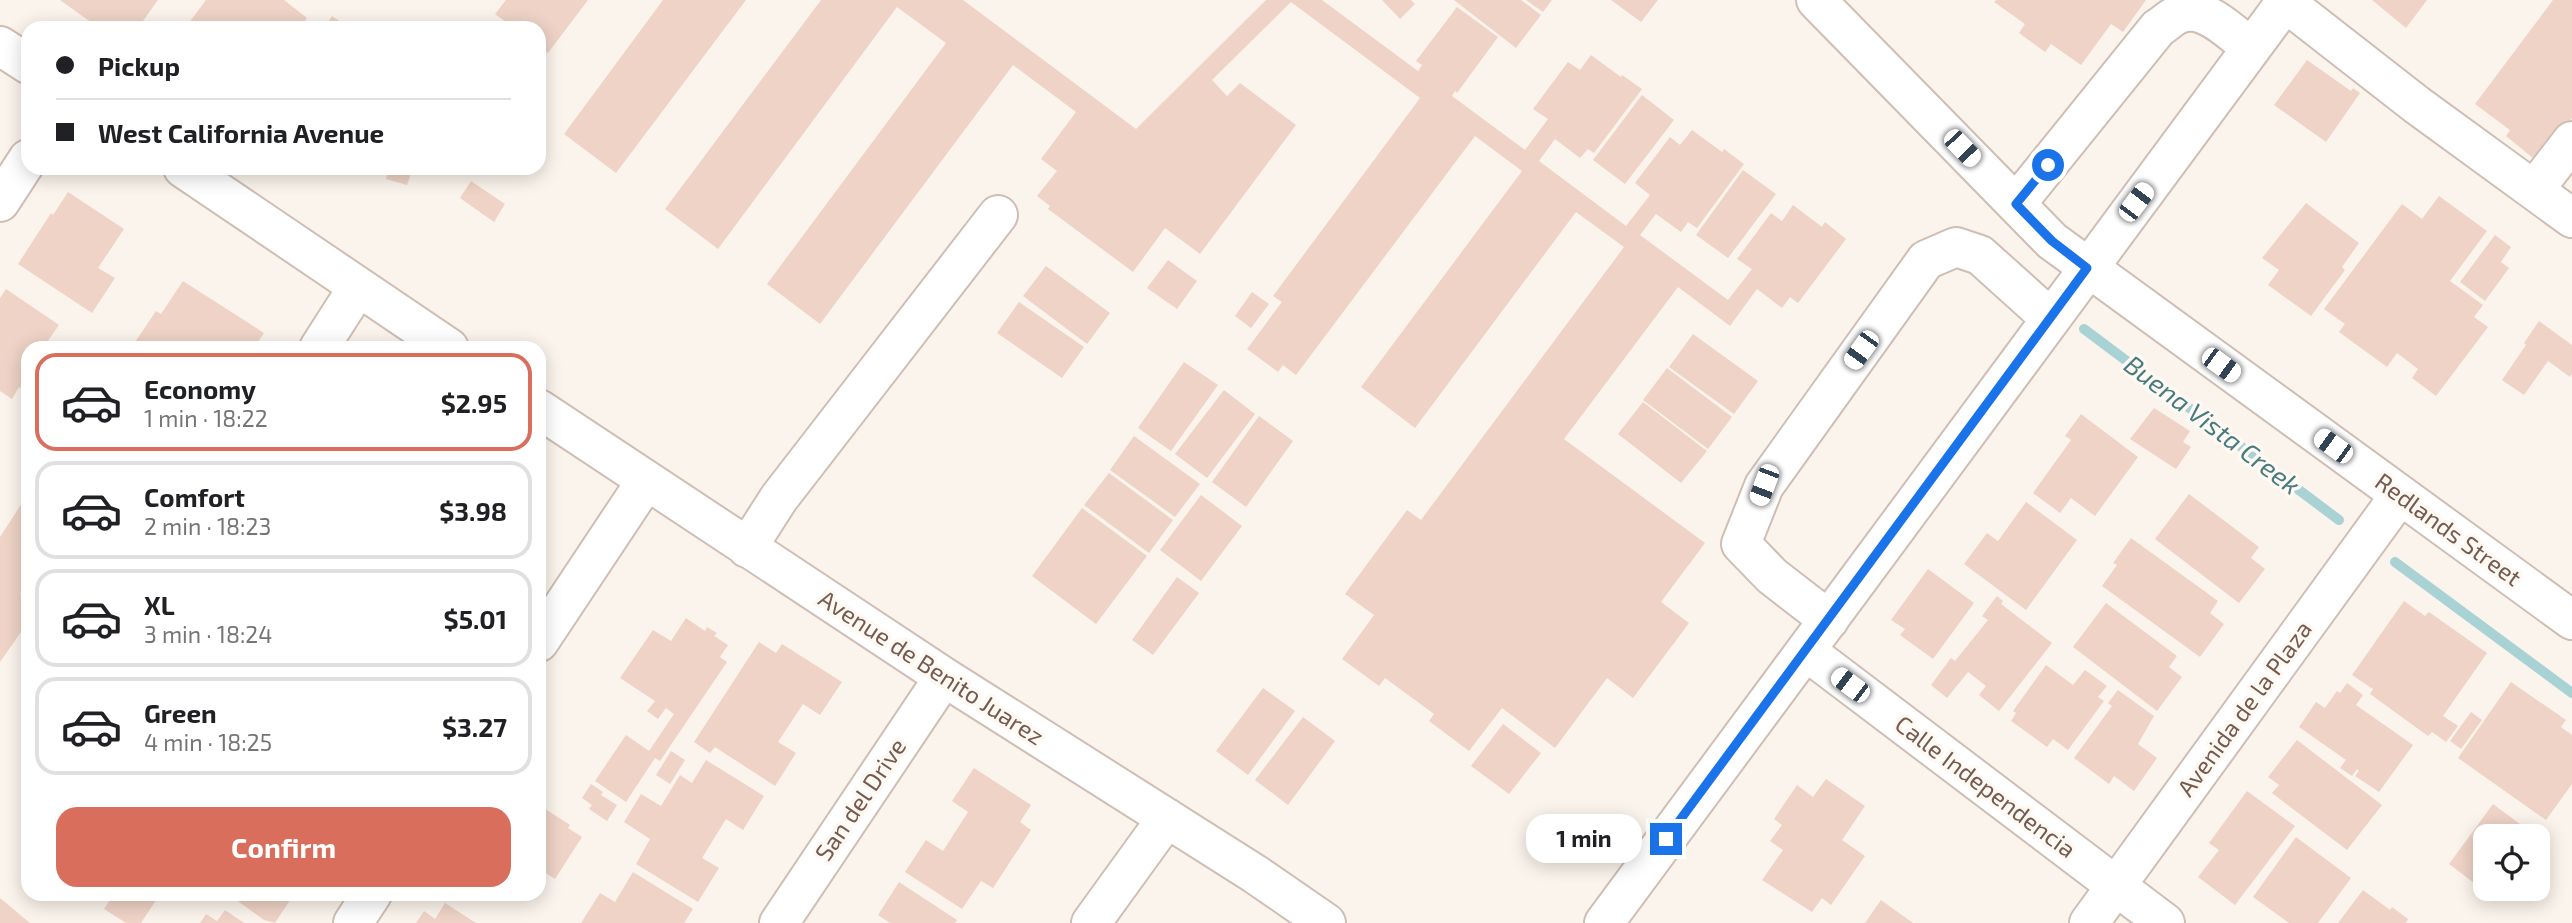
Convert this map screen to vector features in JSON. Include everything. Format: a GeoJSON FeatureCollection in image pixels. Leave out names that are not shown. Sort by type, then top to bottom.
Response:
{"type":"FeatureCollection","features":[{"type":"Feature","properties":{"kind":"street","name":"Redlands Street"},"geometry":{"type":"LineString","coordinates":[[1816,0],[2052,241],[2572,620]]}},
{"type":"Feature","properties":{"kind":"street"},"geometry":{"type":"LineString","coordinates":[[1604,923],[2286,1],[2417,104],[2572,218]]}},
{"type":"Feature","properties":{"kind":"street"},"geometry":{"type":"LineString","coordinates":[[2016,204],[2158,28],[2173,18],[2181,13],[2196,11],[2218,23],[2251,48]]}},
{"type":"Feature","properties":{"kind":"street"},"geometry":{"type":"LineString","coordinates":[[0,46],[21,60]]}},
{"type":"Feature","properties":{"kind":"street"},"geometry":{"type":"LineString","coordinates":[[2534,190],[2572,141]]}},
{"type":"Feature","properties":{"kind":"street"},"geometry":{"type":"LineString","coordinates":[[0,202],[21,170]]}},
{"type":"Feature","properties":{"kind":"street"},"geometry":{"type":"LineString","coordinates":[[193,175],[439,341]]}},
{"type":"Feature","properties":{"kind":"street"},"geometry":{"type":"LineString","coordinates":[[747,548],[779,498],[998,215]]}},
{"type":"Feature","properties":{"kind":"street"},"geometry":{"type":"LineString","coordinates":[[1829,620],[1772,576],[1741,544],[1764,485],[1926,260],[1956,247],[1980,255],[2050,318]]}},
{"type":"Feature","properties":{"kind":"street"},"geometry":{"type":"LineString","coordinates":[[323,341],[358,287]]}},
{"type":"Feature","properties":{"kind":"street","name":"Avenue de Benito Juarez"},"geometry":{"type":"LineString","coordinates":[[546,414],[944,677],[1167,818],[1326,923]]}},
{"type":"Feature","properties":{"kind":"street"},"geometry":{"type":"LineString","coordinates":[[546,631],[646,481]]}},
{"type":"Feature","properties":{"kind":"street","name":"Avenida de la Plaza"},"geometry":{"type":"LineString","coordinates":[[2089,923],[2400,495]]}},
{"type":"Feature","properties":{"kind":"street","name":"Calle Independencia"},"geometry":{"type":"LineString","coordinates":[[1806,651],[2165,923]]}},
{"type":"Feature","properties":{"kind":"street","name":"San del Drive"},"geometry":{"type":"LineString","coordinates":[[779,923],[944,677]]}},
{"type":"Feature","properties":{"kind":"street"},"geometry":{"type":"LineString","coordinates":[[1103,919],[1167,818]]}},
{"type":"Feature","properties":{"kind":"street"},"geometry":{"type":"LineString","coordinates":[[353,923],[367,901]]}},
{"type":"Feature","properties":{"kind":"building"},"geometry":{"type":"Polygon","coordinates":[[[60,0],[158,0],[143,21],[89,21],[60,0]]]}},
{"type":"Feature","properties":{"kind":"building"},"geometry":{"type":"Polygon","coordinates":[[[206,0],[284,0],[307,18],[305,21],[190,21],[206,0]]]}},
{"type":"Feature","properties":{"kind":"building"},"geometry":{"type":"Polygon","coordinates":[[[506,0],[588,0],[548,53],[546,21],[504,21],[495,14],[506,0]]]}},
{"type":"Feature","properties":{"kind":"building"},"geometry":{"type":"Polygon","coordinates":[[[663,0],[746,0],[616,173],[564,134],[663,0]]]}},
{"type":"Feature","properties":{"kind":"building"},"geometry":{"type":"Polygon","coordinates":[[[821,0],[963,0],[1136,129],[1266,0],[1322,0],[1418,71],[1422,65],[1416,61],[1457,7],[1498,37],[1452,96],[1525,150],[1548,119],[1533,109],[1568,62],[1580,70],[1591,55],[1642,89],[1594,153],[1588,149],[1580,158],[1555,139],[1539,161],[1626,226],[1650,195],[1635,183],[1670,137],[1680,145],[1692,130],[1744,164],[1697,228],[1688,222],[1681,232],[1656,214],[1640,235],[1728,300],[1752,269],[1737,259],[1771,213],[1782,221],[1793,205],[1822,227],[1825,222],[1846,239],[1798,303],[1790,297],[1782,308],[1757,289],[1730,326],[1678,287],[1564,439],[1705,543],[1661,602],[1689,623],[1633,698],[1607,678],[1555,748],[1502,708],[1469,751],[1429,721],[1434,714],[1385,678],[1379,686],[1342,659],[1374,615],[1345,594],[1407,510],[1421,520],[1624,247],[1576,212],[1415,428],[1361,387],[1522,171],[1475,136],[1296,375],[1283,365],[1278,372],[1247,349],[1282,302],[1273,296],[1420,98],[1291,2],[1212,80],[1227,96],[1240,83],[1296,125],[1200,254],[1165,228],[1133,272],[1048,209],[1050,206],[1037,196],[1057,171],[1041,159],[1076,112],[1013,65],[820,324],[767,284],[946,43],[897,7],[718,249],[665,209],[821,0]]]}},
{"type":"Feature","properties":{"kind":"building"},"geometry":{"type":"Polygon","coordinates":[[[1382,0],[1411,0],[1415,4],[1400,19],[1382,0]]]}},
{"type":"Feature","properties":{"kind":"building"},"geometry":{"type":"Polygon","coordinates":[[[1454,0],[1521,0],[1541,15],[1516,48],[1454,0]]]}},
{"type":"Feature","properties":{"kind":"building"},"geometry":{"type":"Polygon","coordinates":[[[1526,0],[1552,0],[1543,12],[1526,0]]]}},
{"type":"Feature","properties":{"kind":"building"},"geometry":{"type":"Polygon","coordinates":[[[1611,0],[1658,0],[1641,22],[1611,0]]]}},
{"type":"Feature","properties":{"kind":"building"},"geometry":{"type":"Polygon","coordinates":[[[2146,0],[2123,32],[2111,24],[2081,65],[2051,44],[2045,52],[2019,33],[2025,24],[1994,2],[2146,0]]]}},
{"type":"Feature","properties":{"kind":"building"},"geometry":{"type":"Polygon","coordinates":[[[2372,0],[2427,0],[2406,28],[2372,0]]]}},
{"type":"Feature","properties":{"kind":"building"},"geometry":{"type":"Polygon","coordinates":[[[2553,0],[2572,0],[2572,118],[2539,163],[2506,136],[2510,130],[2475,104],[2553,0]]]}},
{"type":"Feature","properties":{"kind":"building"},"geometry":{"type":"Polygon","coordinates":[[[2307,60],[2351,91],[2353,88],[2360,93],[2326,142],[2274,105],[2307,60]]]}},
{"type":"Feature","properties":{"kind":"building"},"geometry":{"type":"Polygon","coordinates":[[[1642,95],[1674,120],[1625,184],[1593,160],[1642,95]]]}},
{"type":"Feature","properties":{"kind":"building"},"geometry":{"type":"Polygon","coordinates":[[[1743,170],[1776,194],[1728,258],[1696,235],[1743,170]]]}},
{"type":"Feature","properties":{"kind":"building"},"geometry":{"type":"Polygon","coordinates":[[[387,175],[411,175],[407,185],[386,179],[387,175]]]}},
{"type":"Feature","properties":{"kind":"building"},"geometry":{"type":"Polygon","coordinates":[[[471,181],[505,204],[494,222],[460,198],[471,181]]]}},
{"type":"Feature","properties":{"kind":"building"},"geometry":{"type":"Polygon","coordinates":[[[68,192],[124,229],[98,268],[115,278],[92,313],[18,264],[68,192]]]}},
{"type":"Feature","properties":{"kind":"building"},"geometry":{"type":"Polygon","coordinates":[[[2439,196],[2487,231],[2450,281],[2483,305],[2474,317],[2488,327],[2436,396],[2412,378],[2418,369],[2397,353],[2387,367],[2339,332],[2345,324],[2324,309],[2402,204],[2422,219],[2439,196]]]}},
{"type":"Feature","properties":{"kind":"building"},"geometry":{"type":"Polygon","coordinates":[[[2306,203],[2359,243],[2342,267],[2345,270],[2311,316],[2268,285],[2279,270],[2262,258],[2306,203]]]}},
{"type":"Feature","properties":{"kind":"building"},"geometry":{"type":"Polygon","coordinates":[[[2495,235],[2511,247],[2501,262],[2509,268],[2485,301],[2460,282],[2495,235]]]}},
{"type":"Feature","properties":{"kind":"building"},"geometry":{"type":"Polygon","coordinates":[[[1168,260],[1197,281],[1177,309],[1147,288],[1168,260]]]}},
{"type":"Feature","properties":{"kind":"building"},"geometry":{"type":"Polygon","coordinates":[[[1046,266],[1110,313],[1087,344],[1023,296],[1046,266]]]}},
{"type":"Feature","properties":{"kind":"building"},"geometry":{"type":"Polygon","coordinates":[[[183,281],[264,333],[259,341],[136,341],[156,311],[161,314],[183,281]]]}},
{"type":"Feature","properties":{"kind":"building"},"geometry":{"type":"Polygon","coordinates":[[[6,289],[59,325],[48,341],[21,341],[21,388],[19,387],[12,399],[0,391],[0,298],[6,289]]]}},
{"type":"Feature","properties":{"kind":"building"},"geometry":{"type":"Polygon","coordinates":[[[1252,292],[1269,304],[1251,328],[1235,316],[1252,292]]]}},
{"type":"Feature","properties":{"kind":"building"},"geometry":{"type":"Polygon","coordinates":[[[1019,302],[1084,347],[1062,378],[997,333],[1019,302]]]}},
{"type":"Feature","properties":{"kind":"building"},"geometry":{"type":"Polygon","coordinates":[[[2539,321],[2572,345],[2572,374],[2570,377],[2548,361],[2524,395],[2502,380],[2539,321]]]}},
{"type":"Feature","properties":{"kind":"building"},"geometry":{"type":"Polygon","coordinates":[[[1693,334],[1758,381],[1734,414],[1669,367],[1693,334]]]}},
{"type":"Feature","properties":{"kind":"building"},"geometry":{"type":"Polygon","coordinates":[[[1184,362],[1218,385],[1171,451],[1138,428],[1184,362]]]}},
{"type":"Feature","properties":{"kind":"building"},"geometry":{"type":"Polygon","coordinates":[[[1667,368],[1732,417],[1708,449],[1643,400],[1667,368]]]}},
{"type":"Feature","properties":{"kind":"building"},"geometry":{"type":"Polygon","coordinates":[[[1224,390],[1255,414],[1207,478],[1175,454],[1224,390]]]}},
{"type":"Feature","properties":{"kind":"building"},"geometry":{"type":"Polygon","coordinates":[[[1643,402],[1707,451],[1681,483],[1618,434],[1643,402]]]}},
{"type":"Feature","properties":{"kind":"building"},"geometry":{"type":"Polygon","coordinates":[[[2154,408],[2190,431],[2183,442],[2191,447],[2176,469],[2130,439],[2154,408]]]}},
{"type":"Feature","properties":{"kind":"building"},"geometry":{"type":"Polygon","coordinates":[[[2081,414],[2138,457],[2095,516],[2071,498],[2060,513],[2033,493],[2071,440],[2065,436],[2081,414]]]}},
{"type":"Feature","properties":{"kind":"building"},"geometry":{"type":"Polygon","coordinates":[[[1259,416],[1293,441],[1246,507],[1212,482],[1259,416]]]}},
{"type":"Feature","properties":{"kind":"building"},"geometry":{"type":"Polygon","coordinates":[[[1134,436],[1200,484],[1175,517],[1110,470],[1134,436]]]}},
{"type":"Feature","properties":{"kind":"building"},"geometry":{"type":"Polygon","coordinates":[[[1109,473],[1173,520],[1149,553],[1084,505],[1109,473]]]}},
{"type":"Feature","properties":{"kind":"building"},"geometry":{"type":"Polygon","coordinates":[[[2189,494],[2259,547],[2251,558],[2265,569],[2239,603],[2155,539],[2189,494]]]}},
{"type":"Feature","properties":{"kind":"building"},"geometry":{"type":"Polygon","coordinates":[[[1201,495],[1242,526],[1201,581],[1160,550],[1201,495]]]}},
{"type":"Feature","properties":{"kind":"building"},"geometry":{"type":"Polygon","coordinates":[[[2026,502],[2077,540],[2026,610],[1964,564],[1987,533],[1998,541],[2026,502]]]}},
{"type":"Feature","properties":{"kind":"building"},"geometry":{"type":"Polygon","coordinates":[[[21,505],[21,632],[0,662],[0,537],[21,505]]]}},
{"type":"Feature","properties":{"kind":"building"},"geometry":{"type":"Polygon","coordinates":[[[1082,508],[1147,556],[1096,624],[1032,576],[1082,508]]]}},
{"type":"Feature","properties":{"kind":"building"},"geometry":{"type":"Polygon","coordinates":[[[2131,538],[2218,601],[2210,613],[2224,624],[2200,657],[2102,586],[2117,565],[2113,563],[2131,538]]]}},
{"type":"Feature","properties":{"kind":"building"},"geometry":{"type":"Polygon","coordinates":[[[1928,569],[1974,603],[1933,659],[1900,635],[1905,629],[1891,620],[1928,569]]]}},
{"type":"Feature","properties":{"kind":"building"},"geometry":{"type":"Polygon","coordinates":[[[1177,577],[1199,593],[1153,655],[1132,640],[1177,577]]]}},
{"type":"Feature","properties":{"kind":"building"},"geometry":{"type":"Polygon","coordinates":[[[1997,596],[2003,601],[2001,604],[2052,643],[1999,711],[1979,695],[1986,686],[1968,672],[1947,698],[1931,685],[1951,658],[1955,661],[1988,620],[1982,616],[1997,596]]]}},
{"type":"Feature","properties":{"kind":"building"},"geometry":{"type":"Polygon","coordinates":[[[2404,601],[2425,616],[2429,612],[2487,653],[2443,716],[2458,726],[2446,742],[2432,732],[2428,736],[2370,694],[2373,689],[2352,675],[2404,601]]]}},
{"type":"Feature","properties":{"kind":"building"},"geometry":{"type":"Polygon","coordinates":[[[2106,603],[2177,656],[2169,667],[2182,677],[2157,711],[2073,647],[2106,603]]]}},
{"type":"Feature","properties":{"kind":"building"},"geometry":{"type":"Polygon","coordinates":[[[686,618],[705,631],[707,627],[717,633],[714,636],[728,645],[720,657],[727,662],[660,761],[655,758],[626,802],[595,781],[626,735],[649,751],[674,714],[666,708],[658,719],[647,711],[655,701],[620,678],[653,630],[671,641],[686,618]]]}},
{"type":"Feature","properties":{"kind":"building"},"geometry":{"type":"Polygon","coordinates":[[[759,642],[776,653],[782,644],[842,682],[820,715],[803,704],[778,742],[796,753],[775,786],[715,747],[710,753],[694,742],[759,642]]]}},
{"type":"Feature","properties":{"kind":"building"},"geometry":{"type":"Polygon","coordinates":[[[2046,665],[2073,685],[2085,670],[2107,686],[2098,697],[2104,701],[2068,750],[2053,739],[2047,747],[2011,721],[2016,713],[2013,711],[2046,665]]]}},
{"type":"Feature","properties":{"kind":"building"},"geometry":{"type":"Polygon","coordinates":[[[2511,682],[2566,720],[2561,727],[2572,735],[2572,784],[2546,820],[2458,758],[2511,682]]]}},
{"type":"Feature","properties":{"kind":"building"},"geometry":{"type":"Polygon","coordinates":[[[2347,683],[2363,695],[2356,705],[2413,745],[2379,792],[2355,776],[2359,771],[2357,769],[2352,776],[2340,768],[2346,760],[2299,727],[2316,702],[2325,708],[2337,691],[2340,693],[2347,683]]]}},
{"type":"Feature","properties":{"kind":"building"},"geometry":{"type":"Polygon","coordinates":[[[1263,688],[1295,711],[1248,775],[1216,751],[1263,688]]]}},
{"type":"Feature","properties":{"kind":"building"},"geometry":{"type":"Polygon","coordinates":[[[2118,690],[2154,716],[2138,744],[2157,758],[2134,791],[2114,776],[2109,784],[2074,758],[2112,706],[2108,703],[2118,690]]]}},
{"type":"Feature","properties":{"kind":"building"},"geometry":{"type":"Polygon","coordinates":[[[2471,712],[2482,720],[2461,749],[2450,741],[2471,712]]]}},
{"type":"Feature","properties":{"kind":"building"},"geometry":{"type":"Polygon","coordinates":[[[1303,717],[1335,741],[1288,805],[1255,780],[1303,717]]]}},
{"type":"Feature","properties":{"kind":"building"},"geometry":{"type":"Polygon","coordinates":[[[1503,724],[1541,753],[1509,794],[1471,766],[1503,724]]]}},
{"type":"Feature","properties":{"kind":"building"},"geometry":{"type":"Polygon","coordinates":[[[2297,740],[2382,805],[2347,850],[2272,793],[2279,785],[2268,777],[2297,740]]]}},
{"type":"Feature","properties":{"kind":"building"},"geometry":{"type":"Polygon","coordinates":[[[671,751],[685,760],[670,784],[656,775],[671,751]]]}},
{"type":"Feature","properties":{"kind":"building"},"geometry":{"type":"Polygon","coordinates":[[[706,760],[764,796],[743,830],[726,819],[702,858],[719,868],[698,902],[636,864],[650,839],[624,822],[641,794],[661,806],[680,775],[692,783],[706,760]]]}},
{"type":"Feature","properties":{"kind":"building"},"geometry":{"type":"Polygon","coordinates":[[[974,768],[1031,805],[1020,822],[1031,830],[993,888],[981,881],[962,909],[905,872],[926,840],[943,851],[968,812],[952,801],[974,768]]]}},
{"type":"Feature","properties":{"kind":"building"},"geometry":{"type":"Polygon","coordinates":[[[1826,779],[1865,806],[1842,840],[1865,856],[1831,905],[1822,898],[1812,912],[1762,880],[1783,850],[1770,841],[1782,825],[1774,819],[1797,785],[1813,797],[1826,779]]]}},
{"type":"Feature","properties":{"kind":"building"},"geometry":{"type":"Polygon","coordinates":[[[591,784],[603,792],[601,795],[617,805],[607,821],[589,809],[592,805],[582,798],[591,784]]]}},
{"type":"Feature","properties":{"kind":"building"},"geometry":{"type":"Polygon","coordinates":[[[2247,791],[2295,826],[2235,905],[2198,877],[2219,850],[2209,843],[2247,791]]]}},
{"type":"Feature","properties":{"kind":"building"},"geometry":{"type":"Polygon","coordinates":[[[2493,804],[2520,824],[2478,824],[2493,804]]]}},
{"type":"Feature","properties":{"kind":"building"},"geometry":{"type":"Polygon","coordinates":[[[546,810],[570,825],[568,828],[582,837],[555,879],[546,873],[546,810]]]}},
{"type":"Feature","properties":{"kind":"building"},"geometry":{"type":"Polygon","coordinates":[[[2473,831],[2473,882],[2449,864],[2473,831]]]}},
{"type":"Feature","properties":{"kind":"building"},"geometry":{"type":"Polygon","coordinates":[[[2296,837],[2351,878],[2318,923],[2289,923],[2253,897],[2296,837]]]}},
{"type":"Feature","properties":{"kind":"building"},"geometry":{"type":"Polygon","coordinates":[[[633,872],[693,909],[684,923],[581,923],[600,893],[615,902],[633,872]]]}},
{"type":"Feature","properties":{"kind":"building"},"geometry":{"type":"Polygon","coordinates":[[[899,882],[957,920],[955,923],[890,923],[878,915],[899,882]]]}},
{"type":"Feature","properties":{"kind":"building"},"geometry":{"type":"Polygon","coordinates":[[[2363,890],[2390,910],[2392,907],[2408,919],[2406,923],[2338,923],[2363,890]]]}},
{"type":"Feature","properties":{"kind":"building"},"geometry":{"type":"Polygon","coordinates":[[[0,898],[30,923],[0,923],[0,898]]]}},
{"type":"Feature","properties":{"kind":"building"},"geometry":{"type":"Polygon","coordinates":[[[1881,900],[1913,923],[1865,923],[1881,900]]]}},
{"type":"Feature","properties":{"kind":"building"},"geometry":{"type":"Polygon","coordinates":[[[109,901],[155,901],[141,923],[126,923],[104,909],[109,901]]]}},
{"type":"Feature","properties":{"kind":"building"},"geometry":{"type":"Polygon","coordinates":[[[238,901],[289,901],[275,923],[264,920],[238,901]]]}},
{"type":"Feature","properties":{"kind":"building"},"geometry":{"type":"Polygon","coordinates":[[[445,903],[476,923],[416,923],[424,911],[435,919],[445,903]]]}},
{"type":"Feature","properties":{"kind":"building"},"geometry":{"type":"Polygon","coordinates":[[[225,910],[244,923],[200,923],[206,914],[217,921],[225,910]]]}},
{"type":"Feature","properties":{"kind":"waterway","name":"Buena Vista Creek"},"geometry":{"type":"LineString","coordinates":[[2084,329],[2339,520]]}},
{"type":"Feature","properties":{"kind":"waterway","name":"Buena Vista Creek"},"geometry":{"type":"LineString","coordinates":[[2395,562],[2572,693]]}},
{"type":"Feature","properties":{"kind":"route"},"geometry":{"type":"LineString","coordinates":[[1666,839],[2087,268],[2052,241],[2016,204],[2048,165]]}}]}
